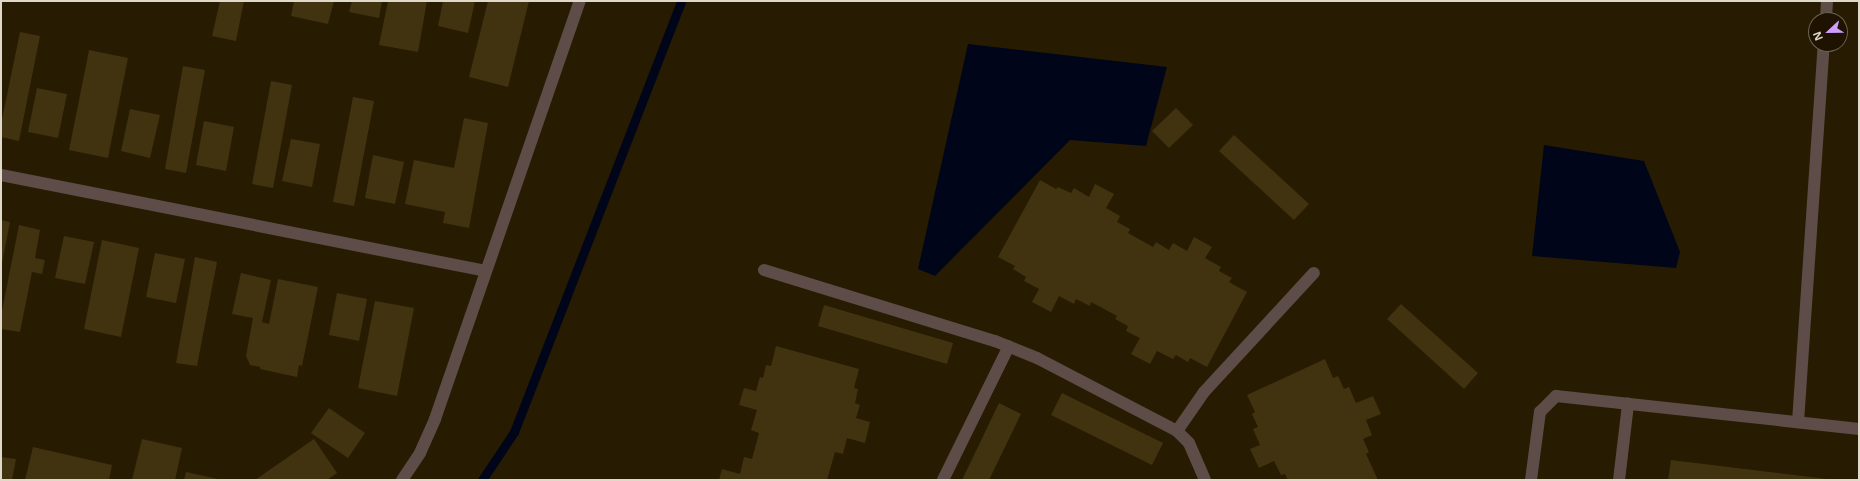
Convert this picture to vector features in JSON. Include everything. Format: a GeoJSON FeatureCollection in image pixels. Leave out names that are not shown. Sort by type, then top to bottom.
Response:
{"type":"FeatureCollection","features":[{"type":"Feature","properties":{"kind":"street"},"geometry":{"type":"LineString","coordinates":[[402,480],[420,453],[435,419],[580,1]]}},
{"type":"Feature","properties":{"kind":"street"},"geometry":{"type":"LineString","coordinates":[[1826,12],[1827,1]]}},
{"type":"Feature","properties":{"kind":"street"},"geometry":{"type":"LineString","coordinates":[[1798,422],[1823,52]]}},
{"type":"Feature","properties":{"kind":"street"},"geometry":{"type":"LineString","coordinates":[[1,176],[486,271]]}},
{"type":"Feature","properties":{"kind":"street"},"geometry":{"type":"LineString","coordinates":[[764,270],[1009,346],[1037,358],[1177,431],[1189,443],[1205,480]]}},
{"type":"Feature","properties":{"kind":"street"},"geometry":{"type":"LineString","coordinates":[[1177,431],[1204,392],[1314,273]]}},
{"type":"Feature","properties":{"kind":"street"},"geometry":{"type":"LineString","coordinates":[[943,480],[1009,346]]}},
{"type":"Feature","properties":{"kind":"street"},"geometry":{"type":"LineString","coordinates":[[1531,480],[1540,412],[1556,396],[1859,429]]}},
{"type":"Feature","properties":{"kind":"street"},"geometry":{"type":"LineString","coordinates":[[1619,480],[1628,404]]}},
{"type":"Feature","properties":{"kind":"water"},"geometry":{"type":"Polygon","coordinates":[[[968,44],[1167,67],[1146,146],[1070,140],[935,276],[918,269],[968,44]]]}},
{"type":"Feature","properties":{"kind":"water"},"geometry":{"type":"Polygon","coordinates":[[[1544,145],[1644,161],[1680,252],[1676,268],[1532,256],[1544,145]]]}},
{"type":"Feature","properties":{"kind":"building"},"geometry":{"type":"Polygon","coordinates":[[[220,1],[244,1],[236,41],[212,36],[220,1]]]}},
{"type":"Feature","properties":{"kind":"building"},"geometry":{"type":"Polygon","coordinates":[[[294,1],[334,1],[328,24],[291,16],[294,1]]]}},
{"type":"Feature","properties":{"kind":"building"},"geometry":{"type":"Polygon","coordinates":[[[352,1],[382,1],[379,18],[349,12],[352,1]]]}},
{"type":"Feature","properties":{"kind":"building"},"geometry":{"type":"Polygon","coordinates":[[[388,1],[427,1],[418,52],[379,45],[388,1]]]}},
{"type":"Feature","properties":{"kind":"building"},"geometry":{"type":"Polygon","coordinates":[[[443,1],[475,1],[468,33],[438,26],[443,1]]]}},
{"type":"Feature","properties":{"kind":"building"},"geometry":{"type":"Polygon","coordinates":[[[488,1],[529,1],[508,87],[469,77],[488,1]]]}},
{"type":"Feature","properties":{"kind":"building"},"geometry":{"type":"Polygon","coordinates":[[[20,32],[40,36],[19,141],[1,137],[1,124],[20,32]]]}},
{"type":"Feature","properties":{"kind":"building"},"geometry":{"type":"Polygon","coordinates":[[[89,50],[128,58],[108,158],[69,150],[89,50]]]}},
{"type":"Feature","properties":{"kind":"building"},"geometry":{"type":"Polygon","coordinates":[[[183,66],[205,70],[186,173],[165,169],[183,66]]]}},
{"type":"Feature","properties":{"kind":"building"},"geometry":{"type":"Polygon","coordinates":[[[271,81],[292,85],[273,188],[252,184],[271,81]]]}},
{"type":"Feature","properties":{"kind":"building"},"geometry":{"type":"Polygon","coordinates":[[[37,88],[67,94],[58,138],[28,132],[37,88]]]}},
{"type":"Feature","properties":{"kind":"building"},"geometry":{"type":"Polygon","coordinates":[[[353,97],[374,101],[354,206],[333,202],[353,97]]]}},
{"type":"Feature","properties":{"kind":"building"},"geometry":{"type":"Polygon","coordinates":[[[1176,108],[1193,125],[1169,148],[1152,131],[1176,108]]]}},
{"type":"Feature","properties":{"kind":"building"},"geometry":{"type":"Polygon","coordinates":[[[130,109],[160,115],[150,158],[121,151],[130,109]]]}},
{"type":"Feature","properties":{"kind":"building"},"geometry":{"type":"Polygon","coordinates":[[[464,118],[488,123],[469,228],[443,223],[445,212],[405,204],[414,160],[454,168],[464,118]]]}},
{"type":"Feature","properties":{"kind":"building"},"geometry":{"type":"Polygon","coordinates":[[[204,121],[234,127],[226,171],[196,165],[204,121]]]}},
{"type":"Feature","properties":{"kind":"building"},"geometry":{"type":"Polygon","coordinates":[[[1234,135],[1309,204],[1294,220],[1219,151],[1234,135]]]}},
{"type":"Feature","properties":{"kind":"building"},"geometry":{"type":"Polygon","coordinates":[[[291,139],[320,144],[312,187],[282,181],[291,139]]]}},
{"type":"Feature","properties":{"kind":"building"},"geometry":{"type":"Polygon","coordinates":[[[373,155],[404,162],[395,204],[365,198],[373,155]]]}},
{"type":"Feature","properties":{"kind":"building"},"geometry":{"type":"Polygon","coordinates":[[[1040,180],[1056,189],[1058,187],[1071,193],[1074,188],[1089,197],[1095,184],[1114,194],[1106,208],[1120,216],[1117,222],[1130,229],[1128,233],[1153,247],[1156,242],[1169,250],[1173,243],[1187,251],[1194,237],[1212,247],[1205,258],[1221,267],[1219,271],[1232,278],[1229,282],[1247,292],[1207,367],[1190,358],[1188,362],[1176,355],[1173,359],[1157,351],[1150,364],[1131,354],[1140,338],[1126,331],[1128,326],[1115,319],[1117,316],[1091,302],[1090,306],[1076,299],[1074,304],[1059,296],[1051,312],[1032,302],[1039,289],[1024,281],[1026,277],[1013,269],[1015,266],[998,257],[1040,180]]]}},
{"type":"Feature","properties":{"kind":"building"},"geometry":{"type":"Polygon","coordinates":[[[1,220],[10,222],[2,263],[1,263],[1,220]]]}},
{"type":"Feature","properties":{"kind":"building"},"geometry":{"type":"Polygon","coordinates":[[[19,225],[40,230],[35,258],[45,260],[42,274],[32,272],[20,332],[1,329],[1,316],[19,225]]]}},
{"type":"Feature","properties":{"kind":"building"},"geometry":{"type":"Polygon","coordinates":[[[64,236],[94,242],[85,284],[55,278],[64,236]]]}},
{"type":"Feature","properties":{"kind":"building"},"geometry":{"type":"Polygon","coordinates":[[[102,240],[139,248],[121,337],[84,329],[102,240]]]}},
{"type":"Feature","properties":{"kind":"building"},"geometry":{"type":"Polygon","coordinates":[[[155,253],[185,259],[176,303],[146,297],[155,253]]]}},
{"type":"Feature","properties":{"kind":"building"},"geometry":{"type":"Polygon","coordinates":[[[195,257],[217,262],[197,366],[176,363],[195,257]]]}},
{"type":"Feature","properties":{"kind":"building"},"geometry":{"type":"Polygon","coordinates":[[[241,273],[271,280],[262,322],[269,324],[278,279],[318,287],[302,366],[299,365],[297,377],[260,369],[260,367],[250,365],[246,356],[253,318],[232,314],[241,273]]]}},
{"type":"Feature","properties":{"kind":"building"},"geometry":{"type":"Polygon","coordinates":[[[337,293],[367,299],[359,341],[329,335],[337,293]]]}},
{"type":"Feature","properties":{"kind":"building"},"geometry":{"type":"Polygon","coordinates":[[[375,301],[414,308],[397,396],[358,388],[375,301]]]}},
{"type":"Feature","properties":{"kind":"building"},"geometry":{"type":"Polygon","coordinates":[[[1401,304],[1478,373],[1464,389],[1387,319],[1401,304]]]}},
{"type":"Feature","properties":{"kind":"building"},"geometry":{"type":"Polygon","coordinates":[[[824,305],[953,343],[947,364],[818,326],[824,305]]]}},
{"type":"Feature","properties":{"kind":"building"},"geometry":{"type":"Polygon","coordinates":[[[776,346],[859,369],[854,388],[858,389],[855,403],[860,405],[856,418],[870,422],[865,443],[847,438],[843,454],[835,452],[827,480],[719,480],[722,469],[740,474],[744,457],[752,459],[759,433],[751,430],[757,410],[739,405],[744,388],[756,391],[760,377],[763,378],[766,365],[771,366],[776,346]]]}},
{"type":"Feature","properties":{"kind":"building"},"geometry":{"type":"Polygon","coordinates":[[[1325,359],[1333,378],[1338,376],[1344,389],[1349,387],[1356,403],[1373,396],[1381,414],[1366,420],[1372,435],[1363,439],[1369,452],[1366,454],[1378,480],[1288,480],[1285,474],[1281,475],[1274,461],[1259,468],[1250,449],[1260,445],[1253,429],[1258,427],[1252,414],[1255,412],[1247,395],[1325,359]]]}},
{"type":"Feature","properties":{"kind":"building"},"geometry":{"type":"Polygon","coordinates":[[[1062,393],[1163,443],[1152,465],[1051,415],[1062,393]]]}},
{"type":"Feature","properties":{"kind":"building"},"geometry":{"type":"Polygon","coordinates":[[[999,403],[1021,414],[989,480],[962,480],[999,403]]]}},
{"type":"Feature","properties":{"kind":"building"},"geometry":{"type":"Polygon","coordinates":[[[329,408],[365,433],[348,458],[311,433],[329,408]]]}},
{"type":"Feature","properties":{"kind":"building"},"geometry":{"type":"Polygon","coordinates":[[[142,439],[182,448],[175,480],[132,480],[142,439]]]}},
{"type":"Feature","properties":{"kind":"building"},"geometry":{"type":"Polygon","coordinates":[[[314,439],[337,473],[327,480],[255,480],[314,439]]]}},
{"type":"Feature","properties":{"kind":"building"},"geometry":{"type":"Polygon","coordinates":[[[33,447],[112,465],[109,480],[25,480],[33,447]]]}},
{"type":"Feature","properties":{"kind":"building"},"geometry":{"type":"Polygon","coordinates":[[[1,457],[16,459],[12,480],[1,480],[1,457]]]}},
{"type":"Feature","properties":{"kind":"building"},"geometry":{"type":"Polygon","coordinates":[[[1671,460],[1827,479],[1827,480],[1668,480],[1671,460]]]}},
{"type":"Feature","properties":{"kind":"building"},"geometry":{"type":"Polygon","coordinates":[[[186,472],[218,479],[218,480],[184,480],[186,472]]]}},
{"type":"Feature","properties":{"kind":"waterway"},"geometry":{"type":"LineString","coordinates":[[482,480],[514,432],[681,1]]}}]}
